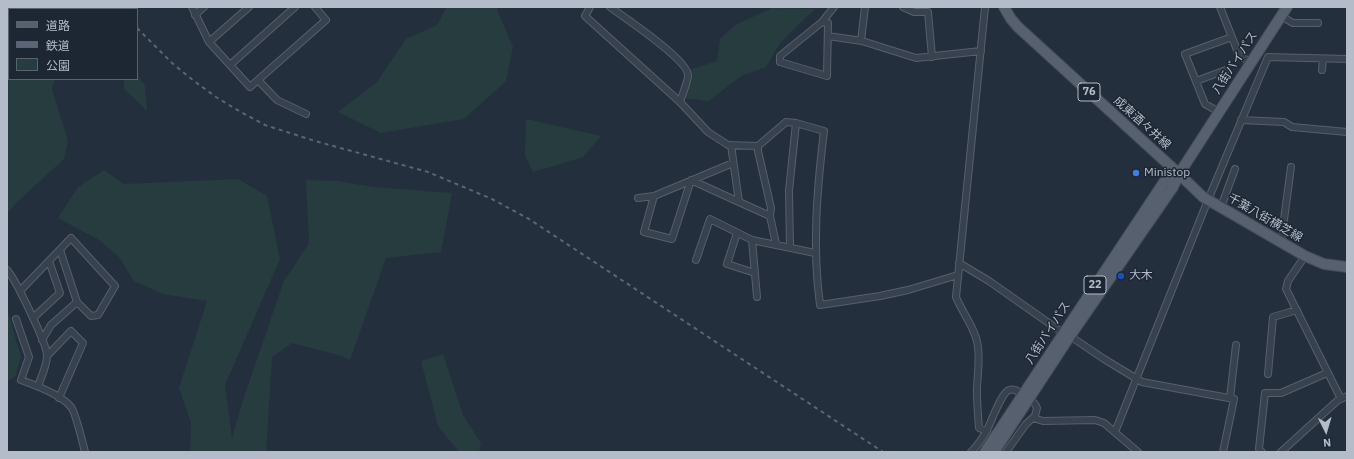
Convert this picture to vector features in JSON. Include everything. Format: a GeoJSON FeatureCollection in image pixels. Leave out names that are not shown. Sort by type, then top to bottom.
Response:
{"type":"FeatureCollection","features":[{"type":"Feature","properties":{"kind":"main road","name":"成東酒々井線"},"geometry":{"type":"LineString","coordinates":[[1004,7],[1018,27],[1179,174]]}},
{"type":"Feature","properties":{"kind":"main road","name":"八街バイパス"},"geometry":{"type":"LineString","coordinates":[[994,452],[1024,401],[1164,182],[1179,174],[1287,7]]}},
{"type":"Feature","properties":{"kind":"main road","name":"千葉八街横芝線"},"geometry":{"type":"LineString","coordinates":[[1179,174],[1198,193],[1208,200],[1305,256],[1324,264],[1347,267]]}},
{"type":"Feature","properties":{"kind":"main road","name":"八街バイパス"},"geometry":{"type":"LineString","coordinates":[[985,452],[1024,401]]}},
{"type":"Feature","properties":{"kind":"street"},"geometry":{"type":"LineString","coordinates":[[192,7],[209,42],[250,87],[326,20],[315,7]]}},
{"type":"Feature","properties":{"kind":"street"},"geometry":{"type":"LineString","coordinates":[[195,15],[204,7]]}},
{"type":"Feature","properties":{"kind":"street"},"geometry":{"type":"LineString","coordinates":[[209,42],[249,7]]}},
{"type":"Feature","properties":{"kind":"street"},"geometry":{"type":"LineString","coordinates":[[230,65],[295,7]]}},
{"type":"Feature","properties":{"kind":"street"},"geometry":{"type":"LineString","coordinates":[[590,7],[585,16],[680,102],[708,132],[728,145],[758,146],[786,122],[796,123],[824,131],[818,185],[815,253],[820,305],[880,296],[908,290],[958,275]]}},
{"type":"Feature","properties":{"kind":"street"},"geometry":{"type":"LineString","coordinates":[[610,7],[663,45],[686,68],[688,76],[680,102]]}},
{"type":"Feature","properties":{"kind":"street"},"geometry":{"type":"LineString","coordinates":[[822,22],[828,23],[827,76],[780,62],[780,56],[822,22],[834,7]]}},
{"type":"Feature","properties":{"kind":"street"},"geometry":{"type":"LineString","coordinates":[[861,41],[865,7]]}},
{"type":"Feature","properties":{"kind":"street"},"geometry":{"type":"LineString","coordinates":[[903,7],[914,12],[928,12],[932,57]]}},
{"type":"Feature","properties":{"kind":"street"},"geometry":{"type":"LineString","coordinates":[[985,7],[956,297],[973,330],[978,348],[978,428],[986,431]]}},
{"type":"Feature","properties":{"kind":"street"},"geometry":{"type":"LineString","coordinates":[[1220,7],[1239,55],[1251,62]]}},
{"type":"Feature","properties":{"kind":"street"},"geometry":{"type":"LineString","coordinates":[[1281,16],[1293,23],[1318,23]]}},
{"type":"Feature","properties":{"kind":"street"},"geometry":{"type":"LineString","coordinates":[[828,36],[861,41],[916,58],[981,51]]}},
{"type":"Feature","properties":{"kind":"street"},"geometry":{"type":"LineString","coordinates":[[1219,112],[1205,104],[1185,54],[1232,37]]}},
{"type":"Feature","properties":{"kind":"street"},"geometry":{"type":"LineString","coordinates":[[1115,432],[1208,200],[1268,57],[1347,59]]}},
{"type":"Feature","properties":{"kind":"street"},"geometry":{"type":"LineString","coordinates":[[1322,70],[1323,59]]}},
{"type":"Feature","properties":{"kind":"street"},"geometry":{"type":"LineString","coordinates":[[1196,81],[1226,70]]}},
{"type":"Feature","properties":{"kind":"street"},"geometry":{"type":"LineString","coordinates":[[258,80],[277,100],[306,114]]}},
{"type":"Feature","properties":{"kind":"street"},"geometry":{"type":"LineString","coordinates":[[1241,120],[1284,122],[1292,127],[1347,132]]}},
{"type":"Feature","properties":{"kind":"street"},"geometry":{"type":"LineString","coordinates":[[790,247],[789,191],[796,123]]}},
{"type":"Feature","properties":{"kind":"street"},"geometry":{"type":"LineString","coordinates":[[731,145],[739,202]]}},
{"type":"Feature","properties":{"kind":"street"},"geometry":{"type":"LineString","coordinates":[[758,146],[771,208],[770,216],[776,244]]}},
{"type":"Feature","properties":{"kind":"street"},"geometry":{"type":"LineString","coordinates":[[638,198],[654,196],[733,162]]}},
{"type":"Feature","properties":{"kind":"street"},"geometry":{"type":"LineString","coordinates":[[1281,242],[1291,167]]}},
{"type":"Feature","properties":{"kind":"street"},"geometry":{"type":"LineString","coordinates":[[1221,208],[1235,169]]}},
{"type":"Feature","properties":{"kind":"street"},"geometry":{"type":"LineString","coordinates":[[691,180],[770,216]]}},
{"type":"Feature","properties":{"kind":"street"},"geometry":{"type":"LineString","coordinates":[[654,196],[644,232],[672,239],[691,180]]}},
{"type":"Feature","properties":{"kind":"street"},"geometry":{"type":"LineString","coordinates":[[696,260],[710,219],[752,240],[815,253]]}},
{"type":"Feature","properties":{"kind":"street"},"geometry":{"type":"LineString","coordinates":[[737,233],[727,264],[755,273]]}},
{"type":"Feature","properties":{"kind":"street"},"geometry":{"type":"LineString","coordinates":[[20,291],[71,238],[115,286],[98,315],[91,316],[77,302],[60,250]]}},
{"type":"Feature","properties":{"kind":"street"},"geometry":{"type":"LineString","coordinates":[[752,240],[757,297]]}},
{"type":"Feature","properties":{"kind":"street"},"geometry":{"type":"LineString","coordinates":[[1305,256],[1286,289],[1341,400]]}},
{"type":"Feature","properties":{"kind":"street"},"geometry":{"type":"LineString","coordinates":[[34,318],[60,293],[49,261]]}},
{"type":"Feature","properties":{"kind":"street"},"geometry":{"type":"LineString","coordinates":[[959,263],[989,281],[1067,335],[1136,379],[1234,399],[1223,452]]}},
{"type":"Feature","properties":{"kind":"street"},"geometry":{"type":"LineString","coordinates":[[7,270],[13,276],[34,318],[48,356]]}},
{"type":"Feature","properties":{"kind":"street"},"geometry":{"type":"LineString","coordinates":[[42,340],[51,325],[77,302]]}},
{"type":"Feature","properties":{"kind":"street"},"geometry":{"type":"LineString","coordinates":[[1268,374],[1273,317],[1297,310]]}},
{"type":"Feature","properties":{"kind":"street"},"geometry":{"type":"LineString","coordinates":[[16,319],[29,357],[21,380],[38,386],[72,407],[85,452]]}},
{"type":"Feature","properties":{"kind":"street"},"geometry":{"type":"LineString","coordinates":[[38,386],[48,356],[71,331],[83,343],[59,398]]}},
{"type":"Feature","properties":{"kind":"street"},"geometry":{"type":"LineString","coordinates":[[1230,398],[1236,345]]}},
{"type":"Feature","properties":{"kind":"street"},"geometry":{"type":"LineString","coordinates":[[1262,452],[1259,449],[1265,393],[1281,393],[1327,373]]}},
{"type":"Feature","properties":{"kind":"street"},"geometry":{"type":"LineString","coordinates":[[971,452],[981,440],[1004,393],[1010,390],[1015,390],[1024,401],[1035,404],[1037,408],[1033,418],[1026,424],[1006,452]]}},
{"type":"Feature","properties":{"kind":"street"},"geometry":{"type":"LineString","coordinates":[[1281,452],[1337,401],[1347,396]]}},
{"type":"Feature","properties":{"kind":"street"},"geometry":{"type":"LineString","coordinates":[[1033,418],[1043,420],[1095,420],[1104,423],[1138,452]]}},
{"type":"Feature","properties":{"kind":"green space"},"geometry":{"type":"Polygon","coordinates":[[[7,7],[62,8],[8,8],[8,10],[7,7]]]}},
{"type":"Feature","properties":{"kind":"green space"},"geometry":{"type":"Polygon","coordinates":[[[447,7],[498,7],[497,10],[513,47],[506,81],[464,119],[381,133],[338,112],[376,83],[406,39],[437,25],[447,7]]]}},
{"type":"Feature","properties":{"kind":"green space"},"geometry":{"type":"Polygon","coordinates":[[[772,8],[815,9],[780,43],[766,67],[741,76],[709,101],[683,98],[692,69],[717,61],[720,39],[735,25],[772,8]]]}},
{"type":"Feature","properties":{"kind":"green space"},"geometry":{"type":"Polygon","coordinates":[[[7,55],[8,80],[55,80],[52,89],[68,141],[64,159],[16,203],[7,214],[7,55]]]}},
{"type":"Feature","properties":{"kind":"green space"},"geometry":{"type":"Polygon","coordinates":[[[138,76],[145,86],[147,111],[124,89],[124,80],[138,80],[138,76]]]}},
{"type":"Feature","properties":{"kind":"green space"},"geometry":{"type":"Polygon","coordinates":[[[526,119],[601,136],[583,157],[533,172],[525,156],[526,119]]]}},
{"type":"Feature","properties":{"kind":"green space"},"geometry":{"type":"Polygon","coordinates":[[[104,170],[124,184],[238,179],[267,196],[280,259],[225,385],[232,438],[244,397],[284,281],[309,243],[306,180],[337,181],[373,187],[452,193],[441,252],[386,258],[350,360],[342,356],[292,343],[272,357],[266,452],[190,452],[191,423],[179,388],[207,301],[163,294],[134,281],[119,257],[99,240],[58,218],[78,187],[104,170]]]}},
{"type":"Feature","properties":{"kind":"green space"},"geometry":{"type":"Polygon","coordinates":[[[7,308],[21,357],[15,377],[7,381],[7,308]]]}},
{"type":"Feature","properties":{"kind":"green space"},"geometry":{"type":"Polygon","coordinates":[[[443,354],[463,415],[481,443],[479,452],[459,452],[438,426],[421,361],[443,354]]]}},
{"type":"Feature","properties":{"kind":"railway"},"geometry":{"type":"LineString","coordinates":[[138,29],[172,63],[194,81],[216,97],[265,125],[315,141],[428,172],[492,199],[529,219],[883,452]]}},
{"type":"Feature","properties":{"kind":"place","name":"Ministop"},"geometry":{"type":"Point","coordinates":[1136,173]}},
{"type":"Feature","properties":{"kind":"place","name":"大木"},"geometry":{"type":"Point","coordinates":[1121,276]}}]}
